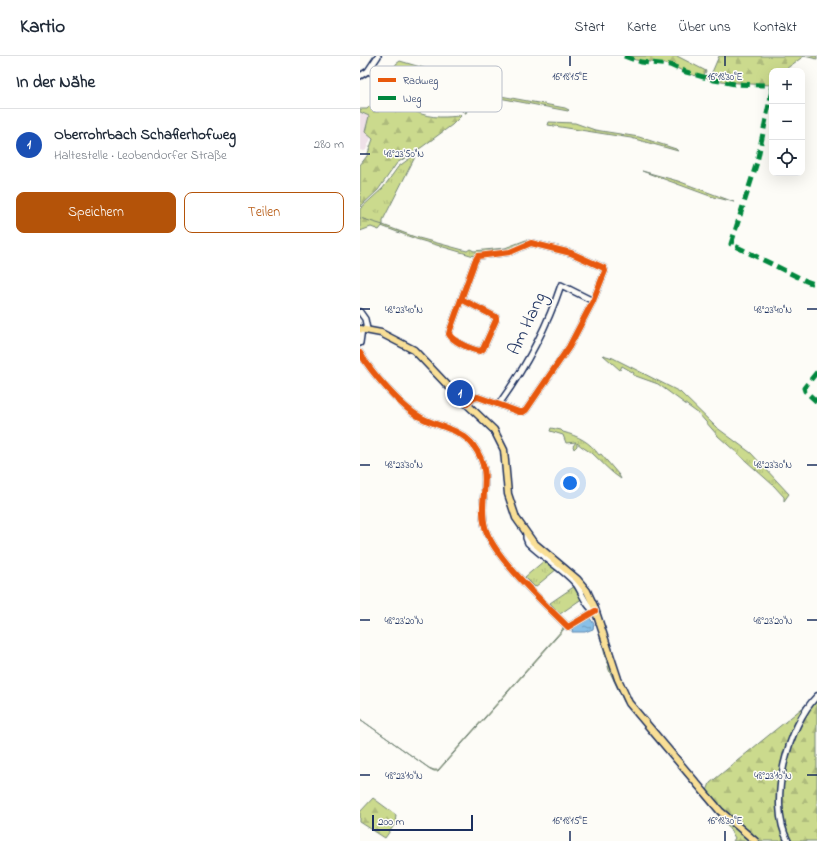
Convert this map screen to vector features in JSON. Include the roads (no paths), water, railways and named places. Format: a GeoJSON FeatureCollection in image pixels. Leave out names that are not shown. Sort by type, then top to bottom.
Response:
{"type":"FeatureCollection","features":[{"type":"Feature","properties":{"kind":"main road"},"geometry":{"type":"LineString","coordinates":[[363,329],[386,335],[414,350],[492,427],[501,443],[505,456],[509,498],[516,518],[536,545],[577,579],[590,596],[618,679],[629,703],[720,810],[755,841]]}},
{"type":"Feature","properties":{"kind":"street"},"geometry":{"type":"LineString","coordinates":[[371,66],[378,56]]}},
{"type":"Feature","properties":{"kind":"street"},"geometry":{"type":"LineString","coordinates":[[360,76],[370,68]]}},
{"type":"Feature","properties":{"kind":"street"},"geometry":{"type":"LineString","coordinates":[[461,298],[496,317],[483,349],[480,351],[475,350],[449,335],[461,298],[476,258],[483,255],[510,252],[529,243],[574,254],[605,270],[593,301],[554,370],[523,412],[476,397],[467,404]]}},
{"type":"Feature","properties":{"kind":"street","name":"Am Hang"},"geometry":{"type":"LineString","coordinates":[[499,404],[519,376],[552,308],[561,285],[593,301]]}},
{"type":"Feature","properties":{"kind":"street"},"geometry":{"type":"LineString","coordinates":[[360,312],[365,319],[360,343]]}},
{"type":"Feature","properties":{"kind":"street"},"geometry":{"type":"LineString","coordinates":[[360,353],[409,411],[427,421],[449,428],[466,437],[476,450],[483,465],[486,486],[483,520],[485,529],[497,552],[568,627],[595,611]]}},
{"type":"Feature","properties":{"kind":"street"},"geometry":{"type":"LineString","coordinates":[[788,841],[783,826],[780,791],[785,760],[790,739],[797,723],[807,707],[817,696]]}},
{"type":"Feature","properties":{"kind":"water"},"geometry":{"type":"Polygon","coordinates":[[[589,617],[594,624],[593,629],[585,632],[572,632],[573,627],[589,617]]]}},
{"type":"Feature","properties":{"kind":"place","name":"Oberrohrbach Schaflerhofweg"},"geometry":{"type":"Point","coordinates":[460,393]}}]}
